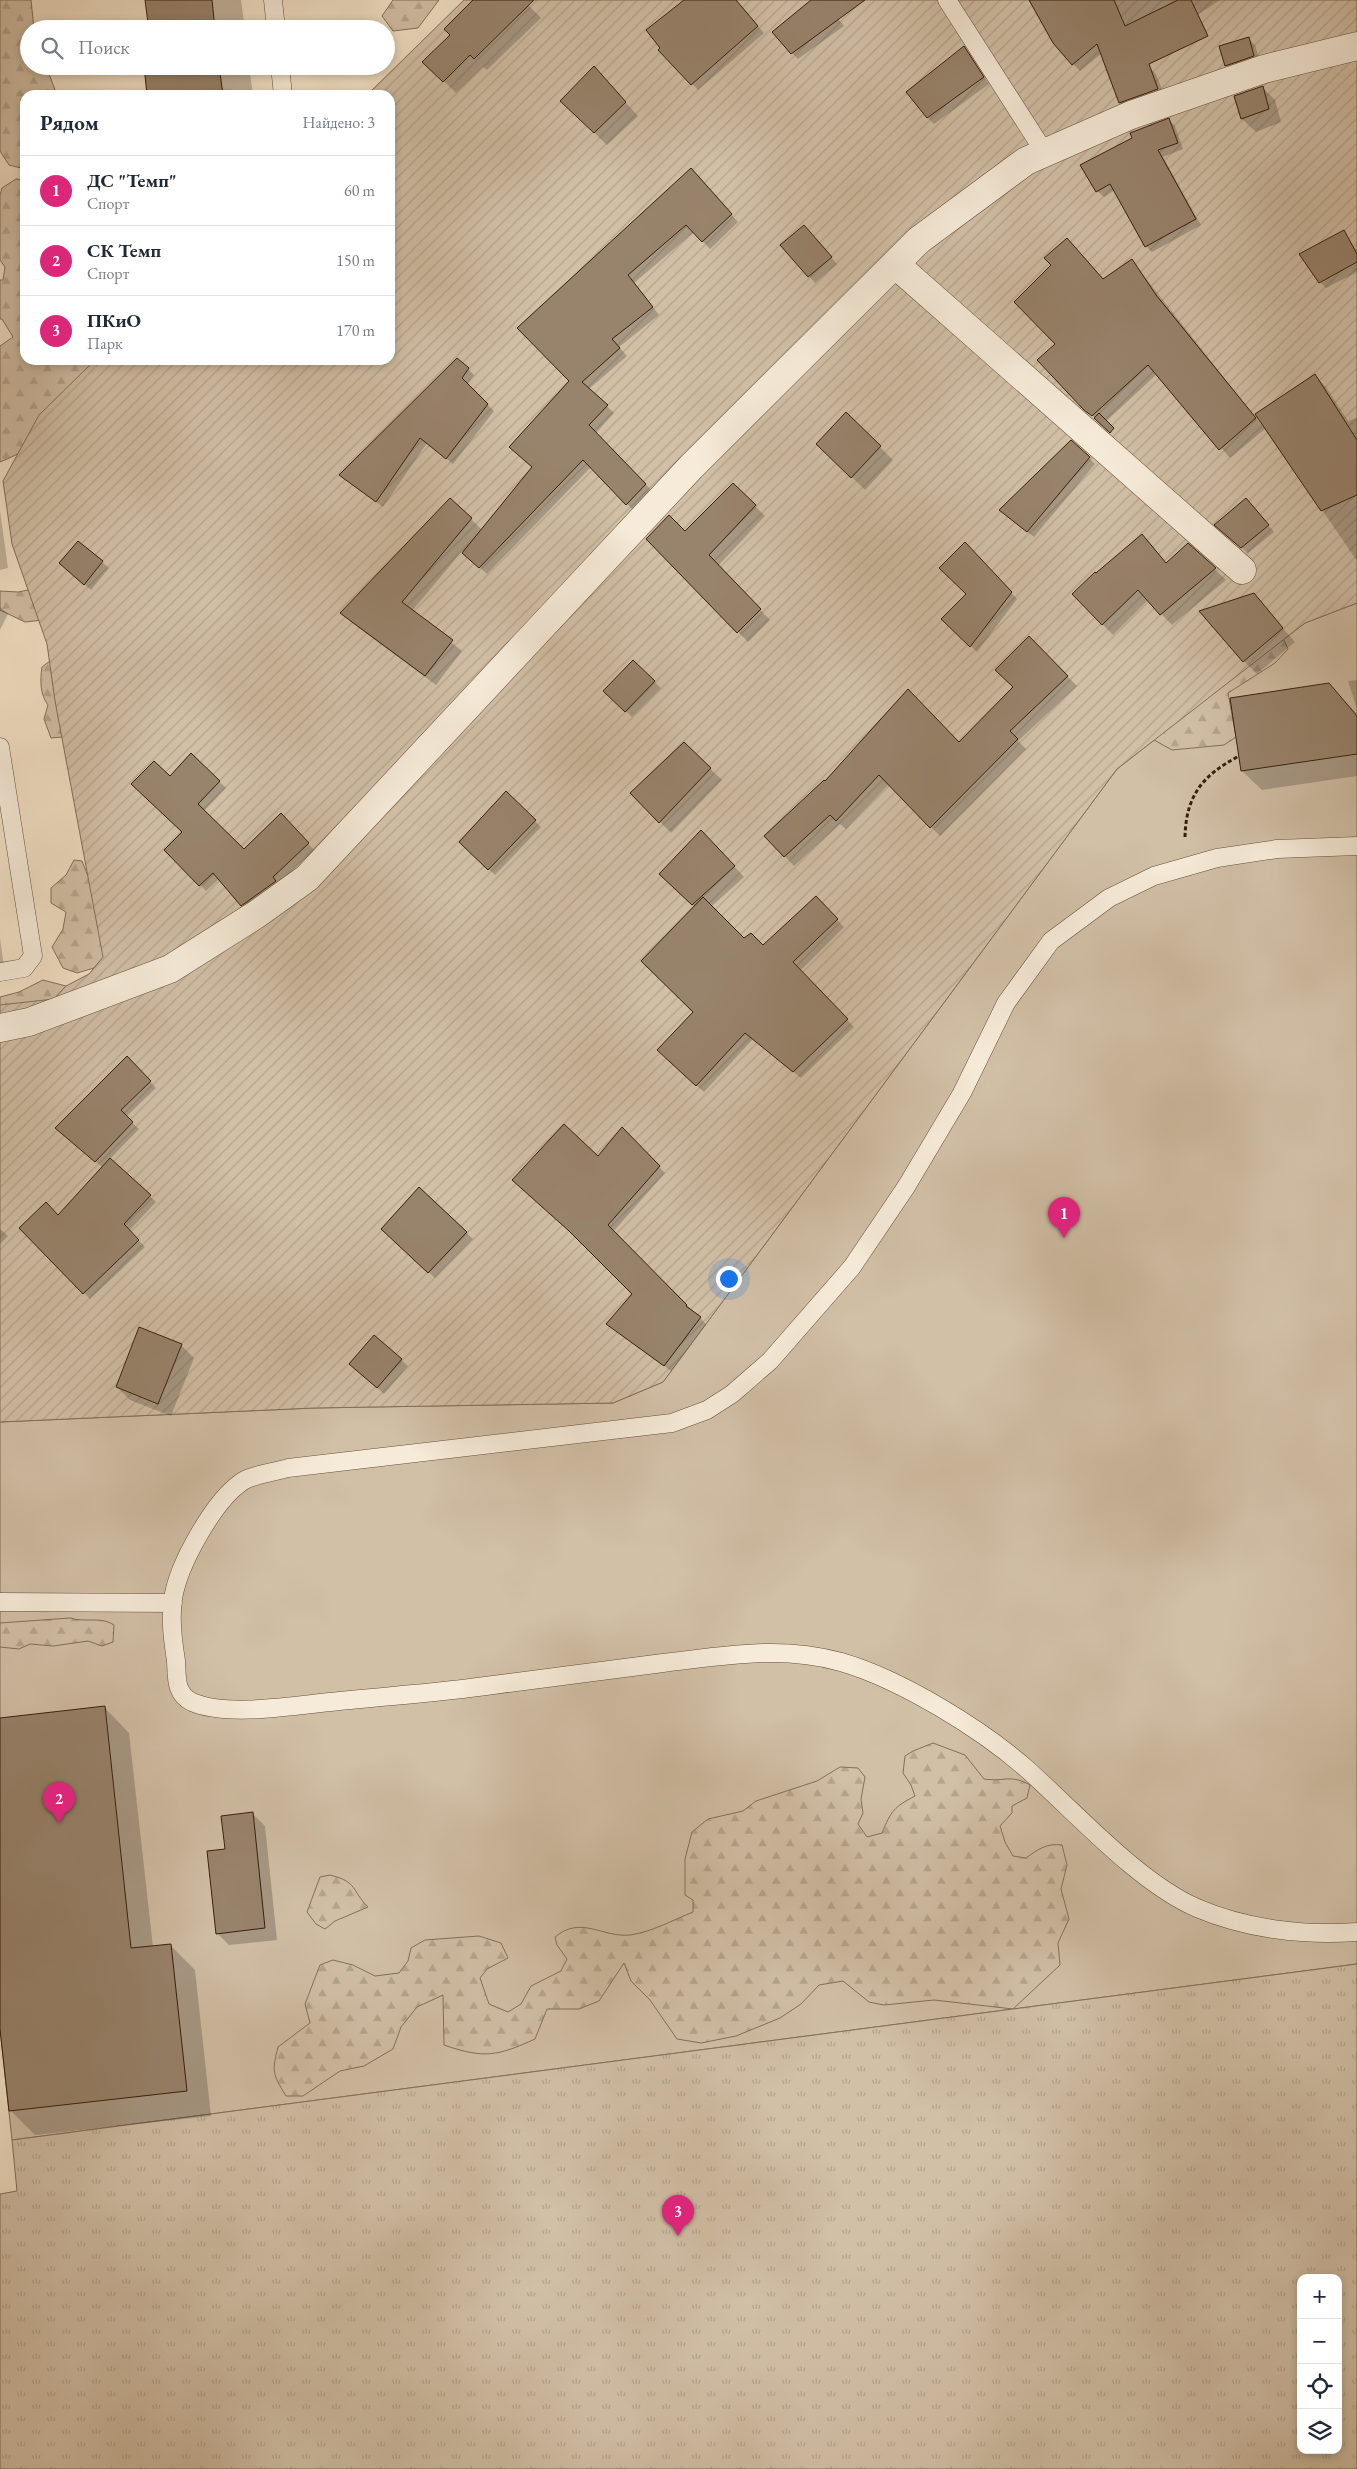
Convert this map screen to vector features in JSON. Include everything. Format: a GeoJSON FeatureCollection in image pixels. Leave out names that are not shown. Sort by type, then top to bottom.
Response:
{"type":"FeatureCollection","features":[{"type":"Feature","properties":{"kind":"street"},"geometry":{"type":"LineString","coordinates":[[0,1028],[29,1022],[170,969],[256,914],[307,878],[691,467],[919,240],[1026,161],[1131,115],[1264,69],[1357,46]]}},
{"type":"Feature","properties":{"kind":"street"},"geometry":{"type":"LineString","coordinates":[[895,264],[1242,570]]}},
{"type":"Feature","properties":{"kind":"lane"},"geometry":{"type":"LineString","coordinates":[[273,0],[275,20]]}},
{"type":"Feature","properties":{"kind":"lane"},"geometry":{"type":"LineString","coordinates":[[947,0],[1044,153]]}},
{"type":"Feature","properties":{"kind":"lane"},"geometry":{"type":"LineString","coordinates":[[281,75],[282,90]]}},
{"type":"Feature","properties":{"kind":"lane"},"geometry":{"type":"LineString","coordinates":[[0,748],[33,956],[24,968],[0,972]]}},
{"type":"Feature","properties":{"kind":"lane"},"geometry":{"type":"LineString","coordinates":[[1357,846],[1277,849],[1217,858],[1154,876],[1109,898],[1051,941],[1006,1002],[962,1093],[906,1188],[852,1267],[770,1360],[732,1394],[707,1410],[672,1423],[288,1468],[244,1480],[212,1512],[183,1565],[173,1603],[172,1632],[179,1691],[189,1701],[221,1710],[300,1705],[490,1686],[586,1672],[764,1652],[813,1655],[844,1663],[900,1685],[970,1727],[1025,1767],[1163,1888],[1196,1907],[1242,1922],[1290,1931],[1326,1934],[1357,1932]]}},
{"type":"Feature","properties":{"kind":"lane"},"geometry":{"type":"LineString","coordinates":[[0,1602],[173,1603]]}},
{"type":"Feature","properties":{"kind":"path"},"geometry":{"type":"LineString","coordinates":[[1185,867],[1186,824],[1191,798],[1217,768],[1239,756]]}},
{"type":"Feature","properties":{"kind":"green space"},"geometry":{"type":"Polygon","coordinates":[[[0,0],[31,0],[33,20],[20,20],[20,75],[49,75],[55,90],[20,90],[20,168],[9,165],[0,151],[0,0]]]}},
{"type":"Feature","properties":{"kind":"green space"},"geometry":{"type":"Polygon","coordinates":[[[393,0],[439,0],[418,28],[395,31],[395,20],[385,20],[382,16],[393,0]]]}},
{"type":"Feature","properties":{"kind":"green space"},"geometry":{"type":"Polygon","coordinates":[[[464,0],[1357,0],[1357,603],[1305,623],[1117,769],[663,1382],[613,1403],[314,1408],[0,1422],[0,1005],[54,999],[66,986],[89,974],[103,957],[55,701],[47,644],[12,544],[3,481],[39,415],[90,365],[395,365],[395,90],[372,90],[387,75],[395,75],[395,68],[464,0]]]}},
{"type":"Feature","properties":{"kind":"green space"},"geometry":{"type":"Polygon","coordinates":[[[16,179],[20,179],[20,365],[139,365],[57,430],[0,462],[0,346],[13,337],[2,319],[0,319],[0,280],[3,280],[5,267],[0,260],[0,195],[2,188],[16,179]]]}},
{"type":"Feature","properties":{"kind":"green space"},"geometry":{"type":"Polygon","coordinates":[[[38,588],[52,619],[25,622],[0,610],[0,591],[18,592],[38,588]]]}},
{"type":"Feature","properties":{"kind":"green space"},"geometry":{"type":"Polygon","coordinates":[[[1357,603],[1357,1964],[12,2140],[0,2029],[0,1422],[314,1408],[613,1403],[663,1382],[1117,769],[1305,623],[1357,603]]]}},
{"type":"Feature","properties":{"kind":"green space"},"geometry":{"type":"Polygon","coordinates":[[[1278,638],[1284,640],[1288,649],[1275,663],[1228,693],[1236,737],[1224,745],[1172,750],[1154,740],[1127,752],[1278,638]]]}},
{"type":"Feature","properties":{"kind":"green space"},"geometry":{"type":"Polygon","coordinates":[[[63,651],[58,669],[51,670],[62,737],[51,738],[44,719],[48,705],[41,687],[42,667],[63,651]]]}},
{"type":"Feature","properties":{"kind":"green space"},"geometry":{"type":"Polygon","coordinates":[[[74,860],[82,861],[88,876],[131,927],[94,968],[77,973],[63,968],[52,947],[63,929],[66,912],[51,903],[51,888],[66,875],[74,860]]]}},
{"type":"Feature","properties":{"kind":"green space"},"geometry":{"type":"Polygon","coordinates":[[[43,980],[66,986],[54,999],[0,1014],[0,997],[19,992],[43,980]]]}},
{"type":"Feature","properties":{"kind":"green space"},"geometry":{"type":"Polygon","coordinates":[[[70,1618],[109,1622],[114,1625],[113,1642],[102,1646],[88,1641],[53,1646],[30,1644],[19,1649],[0,1647],[0,1623],[70,1618]]]}},
{"type":"Feature","properties":{"kind":"green space"},"geometry":{"type":"Polygon","coordinates":[[[933,1743],[965,1755],[984,1779],[1013,1779],[1030,1785],[1027,1798],[1012,1806],[1012,1813],[1000,1826],[1005,1842],[1013,1856],[1026,1858],[1043,1847],[1062,1845],[1067,1865],[1061,1889],[1069,1919],[1058,1943],[1060,1965],[1013,2009],[934,2000],[884,2005],[869,2002],[843,1981],[819,1985],[801,2004],[780,2018],[736,2036],[701,2043],[677,2039],[650,2000],[631,1981],[624,1963],[599,2001],[579,2009],[547,2009],[535,2039],[511,2049],[491,2054],[481,2054],[444,2045],[443,1995],[417,2007],[401,2027],[393,2049],[364,2066],[340,2071],[303,2096],[286,2096],[278,2082],[274,2067],[278,2047],[310,2023],[305,2004],[320,1965],[333,1960],[353,1965],[375,1976],[399,1973],[408,1961],[411,1948],[425,1940],[479,1936],[501,1943],[508,1958],[487,1969],[480,1978],[489,2004],[508,2012],[521,2004],[531,1986],[561,1971],[567,1959],[557,1945],[555,1937],[565,1931],[583,1927],[620,1935],[630,1935],[654,1929],[693,1912],[693,1900],[685,1895],[685,1859],[692,1832],[708,1819],[743,1811],[756,1801],[817,1781],[840,1767],[858,1768],[865,1777],[861,1799],[863,1813],[858,1824],[867,1837],[882,1833],[894,1810],[915,1796],[911,1785],[903,1773],[905,1756],[933,1743]]]}},
{"type":"Feature","properties":{"kind":"green space"},"geometry":{"type":"Polygon","coordinates":[[[330,1875],[350,1884],[368,1907],[335,1921],[325,1929],[316,1924],[307,1912],[320,1877],[330,1875]]]}},
{"type":"Feature","properties":{"kind":"green space"},"geometry":{"type":"Polygon","coordinates":[[[1357,1964],[1357,2469],[0,2469],[0,2194],[17,2191],[12,2140],[1357,1964]]]}},
{"type":"Feature","properties":{"kind":"building"},"geometry":{"type":"Polygon","coordinates":[[[145,0],[212,0],[214,20],[148,20],[145,0]]]}},
{"type":"Feature","properties":{"kind":"building"},"geometry":{"type":"Polygon","coordinates":[[[473,0],[534,0],[474,59],[470,55],[443,82],[422,62],[450,35],[444,29],[473,0]]]}},
{"type":"Feature","properties":{"kind":"building"},"geometry":{"type":"Polygon","coordinates":[[[684,0],[736,0],[758,26],[691,85],[658,50],[660,48],[646,30],[684,0]]]}},
{"type":"Feature","properties":{"kind":"building"},"geometry":{"type":"Polygon","coordinates":[[[811,0],[865,0],[791,54],[772,32],[811,0]]]}},
{"type":"Feature","properties":{"kind":"building"},"geometry":{"type":"Polygon","coordinates":[[[1029,0],[1114,0],[1125,26],[1178,0],[1191,0],[1208,36],[1149,64],[1158,89],[1119,103],[1097,44],[1072,65],[1053,43],[1029,0]]]}},
{"type":"Feature","properties":{"kind":"building"},"geometry":{"type":"Polygon","coordinates":[[[1249,37],[1254,56],[1225,66],[1219,46],[1249,37]]]}},
{"type":"Feature","properties":{"kind":"building"},"geometry":{"type":"Polygon","coordinates":[[[964,46],[984,77],[927,118],[906,92],[964,46]]]}},
{"type":"Feature","properties":{"kind":"building"},"geometry":{"type":"Polygon","coordinates":[[[594,66],[626,102],[594,133],[560,101],[594,66]]]}},
{"type":"Feature","properties":{"kind":"building"},"geometry":{"type":"Polygon","coordinates":[[[145,75],[220,75],[222,90],[146,90],[145,75]]]}},
{"type":"Feature","properties":{"kind":"building"},"geometry":{"type":"Polygon","coordinates":[[[1263,86],[1269,109],[1241,119],[1234,96],[1263,86]]]}},
{"type":"Feature","properties":{"kind":"building"},"geometry":{"type":"Polygon","coordinates":[[[1169,118],[1178,143],[1158,150],[1196,219],[1145,247],[1110,184],[1096,192],[1080,165],[1132,138],[1130,133],[1169,118]]]}},
{"type":"Feature","properties":{"kind":"building"},"geometry":{"type":"Polygon","coordinates":[[[691,168],[732,214],[702,242],[686,225],[628,275],[653,307],[612,339],[620,348],[582,382],[608,405],[589,425],[646,484],[626,505],[583,460],[479,568],[462,553],[532,467],[509,447],[569,381],[517,328],[691,168]]]}},
{"type":"Feature","properties":{"kind":"building"},"geometry":{"type":"Polygon","coordinates":[[[804,225],[832,257],[808,277],[780,245],[804,225]]]}},
{"type":"Feature","properties":{"kind":"building"},"geometry":{"type":"Polygon","coordinates":[[[1344,230],[1357,254],[1357,262],[1319,283],[1299,254],[1344,230]]]}},
{"type":"Feature","properties":{"kind":"building"},"geometry":{"type":"Polygon","coordinates":[[[1067,238],[1103,279],[1132,259],[1156,295],[1256,418],[1219,450],[1148,365],[1092,416],[1084,410],[1037,360],[1055,344],[1014,302],[1051,265],[1044,258],[1067,238]]]}},
{"type":"Feature","properties":{"kind":"building"},"geometry":{"type":"Polygon","coordinates":[[[457,358],[469,368],[462,378],[488,404],[446,459],[420,438],[376,502],[339,475],[457,358]]]}},
{"type":"Feature","properties":{"kind":"building"},"geometry":{"type":"Polygon","coordinates":[[[1315,374],[1357,440],[1357,495],[1321,511],[1255,414],[1315,374]]]}},
{"type":"Feature","properties":{"kind":"building"},"geometry":{"type":"Polygon","coordinates":[[[846,412],[881,446],[851,478],[816,444],[846,412]]]}},
{"type":"Feature","properties":{"kind":"building"},"geometry":{"type":"Polygon","coordinates":[[[1099,413],[1114,428],[1110,433],[1094,418],[1099,413]]]}},
{"type":"Feature","properties":{"kind":"building"},"geometry":{"type":"Polygon","coordinates":[[[1071,440],[1090,457],[1027,532],[999,510],[1071,440]]]}},
{"type":"Feature","properties":{"kind":"building"},"geometry":{"type":"Polygon","coordinates":[[[733,483],[756,505],[709,555],[761,609],[737,633],[646,539],[669,515],[685,531],[733,483]]]}},
{"type":"Feature","properties":{"kind":"building"},"geometry":{"type":"Polygon","coordinates":[[[450,498],[472,518],[402,602],[453,640],[425,676],[340,613],[450,498]]]}},
{"type":"Feature","properties":{"kind":"building"},"geometry":{"type":"Polygon","coordinates":[[[1246,498],[1269,525],[1241,548],[1214,525],[1246,498]]]}},
{"type":"Feature","properties":{"kind":"building"},"geometry":{"type":"Polygon","coordinates":[[[1142,534],[1166,563],[1188,543],[1216,568],[1160,615],[1138,590],[1102,625],[1072,594],[1095,572],[1142,534]]]}},
{"type":"Feature","properties":{"kind":"building"},"geometry":{"type":"Polygon","coordinates":[[[78,541],[103,561],[84,585],[59,563],[78,541]]]}},
{"type":"Feature","properties":{"kind":"building"},"geometry":{"type":"Polygon","coordinates":[[[965,542],[1012,592],[970,647],[941,619],[966,594],[939,568],[965,542]]]}},
{"type":"Feature","properties":{"kind":"building"},"geometry":{"type":"Polygon","coordinates":[[[1254,593],[1283,628],[1243,662],[1199,611],[1254,593]]]}},
{"type":"Feature","properties":{"kind":"building"},"geometry":{"type":"Polygon","coordinates":[[[1029,636],[1068,676],[1010,731],[1018,739],[930,828],[879,775],[836,821],[830,815],[784,857],[764,836],[825,781],[908,689],[959,742],[1013,687],[995,670],[1029,636]]]}},
{"type":"Feature","properties":{"kind":"building"},"geometry":{"type":"Polygon","coordinates":[[[633,660],[655,681],[625,712],[603,691],[633,660]]]}},
{"type":"Feature","properties":{"kind":"building"},"geometry":{"type":"Polygon","coordinates":[[[1329,683],[1357,716],[1357,754],[1241,771],[1230,698],[1329,683]]]}},
{"type":"Feature","properties":{"kind":"building"},"geometry":{"type":"Polygon","coordinates":[[[684,742],[711,768],[659,823],[630,793],[684,742]]]}},
{"type":"Feature","properties":{"kind":"building"},"geometry":{"type":"Polygon","coordinates":[[[191,753],[220,781],[198,804],[244,849],[281,813],[309,843],[273,877],[276,881],[241,906],[213,873],[199,886],[164,850],[182,832],[131,784],[154,761],[170,776],[191,753]]]}},
{"type":"Feature","properties":{"kind":"building"},"geometry":{"type":"Polygon","coordinates":[[[506,791],[536,820],[488,870],[459,842],[506,791]]]}},
{"type":"Feature","properties":{"kind":"building"},"geometry":{"type":"Polygon","coordinates":[[[701,830],[735,866],[692,905],[659,874],[701,830]]]}},
{"type":"Feature","properties":{"kind":"building"},"geometry":{"type":"Polygon","coordinates":[[[816,896],[838,919],[793,962],[848,1019],[793,1072],[745,1033],[696,1086],[657,1050],[693,1012],[641,961],[703,897],[744,938],[751,933],[763,945],[816,896]]]}},
{"type":"Feature","properties":{"kind":"building"},"geometry":{"type":"Polygon","coordinates":[[[127,1056],[151,1081],[121,1110],[133,1122],[95,1162],[55,1128],[127,1056]]]}},
{"type":"Feature","properties":{"kind":"building"},"geometry":{"type":"Polygon","coordinates":[[[564,1124],[598,1156],[622,1127],[660,1166],[608,1225],[686,1306],[701,1317],[664,1366],[606,1324],[632,1294],[569,1231],[512,1180],[564,1124]]]}},
{"type":"Feature","properties":{"kind":"building"},"geometry":{"type":"Polygon","coordinates":[[[110,1158],[151,1195],[124,1224],[139,1240],[83,1294],[19,1228],[46,1202],[58,1215],[110,1158]]]}},
{"type":"Feature","properties":{"kind":"building"},"geometry":{"type":"Polygon","coordinates":[[[419,1187],[467,1232],[428,1273],[381,1229],[419,1187]]]}},
{"type":"Feature","properties":{"kind":"building"},"geometry":{"type":"Polygon","coordinates":[[[139,1327],[182,1344],[158,1404],[116,1387],[139,1327]]]}},
{"type":"Feature","properties":{"kind":"building"},"geometry":{"type":"Polygon","coordinates":[[[374,1335],[402,1359],[377,1388],[349,1364],[374,1335]]]}},
{"type":"Feature","properties":{"kind":"building"},"geometry":{"type":"Polygon","coordinates":[[[105,1706],[131,1948],[171,1944],[187,2091],[9,2111],[0,2029],[0,1718],[105,1706]]]}},
{"type":"Feature","properties":{"kind":"building"},"geometry":{"type":"Polygon","coordinates":[[[253,1812],[265,1928],[216,1934],[207,1851],[225,1849],[221,1816],[253,1812]]]}},
{"type":"Feature","properties":{"kind":"place","name":"ДС \"Темп\""},"geometry":{"type":"Point","coordinates":[1064,1238]}},
{"type":"Feature","properties":{"kind":"place","name":"СК Темп"},"geometry":{"type":"Point","coordinates":[59,1823]}},
{"type":"Feature","properties":{"kind":"place","name":"ПКиО"},"geometry":{"type":"Point","coordinates":[678,2236]}}]}
